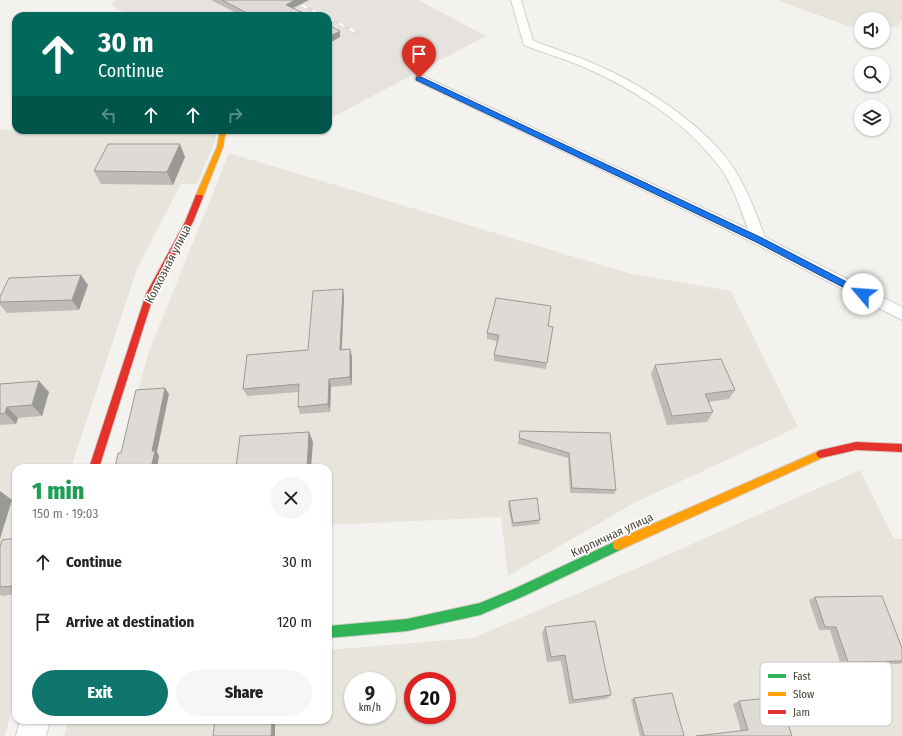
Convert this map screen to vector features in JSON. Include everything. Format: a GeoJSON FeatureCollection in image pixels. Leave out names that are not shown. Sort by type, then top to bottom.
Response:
{"type":"FeatureCollection","features":[{"type":"Feature","properties":{"kind":"street","name":"Колхозная улица"},"geometry":{"type":"LineString","coordinates":[[95,464],[150,294],[189,222],[220,147],[222,134]]}},
{"type":"Feature","properties":{"kind":"street","name":"Кирпичная улица"},"geometry":{"type":"LineString","coordinates":[[332,632],[407,625],[480,609],[520,592],[611,548],[819,455],[856,446],[902,448]]}},
{"type":"Feature","properties":{"kind":"street"},"geometry":{"type":"LineString","coordinates":[[31,736],[34,724]]}},
{"type":"Feature","properties":{"kind":"lane"},"geometry":{"type":"LineString","coordinates":[[516,0],[528,43],[604,72],[638,91],[697,135],[723,163],[740,190],[759,240]]}},
{"type":"Feature","properties":{"kind":"lane"},"geometry":{"type":"LineString","coordinates":[[419,78],[759,240],[902,314]]}},
{"type":"Feature","properties":{"kind":"shaded area"},"geometry":{"type":"Polygon","coordinates":[[[115,0],[418,0],[486,36],[332,117],[332,12],[123,12],[111,5],[115,0]]]}},
{"type":"Feature","properties":{"kind":"shaded area"},"geometry":{"type":"Polygon","coordinates":[[[902,0],[902,19],[898,27],[890,27],[890,12],[854,12],[854,26],[848,26],[779,1],[902,0]]]}},
{"type":"Feature","properties":{"kind":"shaded area"},"geometry":{"type":"Polygon","coordinates":[[[0,129],[12,130],[12,134],[215,134],[216,138],[197,184],[181,184],[137,269],[72,464],[12,464],[12,708],[5,736],[0,736],[0,129]]]}},
{"type":"Feature","properties":{"kind":"shaded area"},"geometry":{"type":"Polygon","coordinates":[[[229,153],[631,274],[731,291],[798,427],[634,503],[508,576],[501,517],[332,525],[332,464],[118,464],[148,354],[229,153]]]}},
{"type":"Feature","properties":{"kind":"shaded area"},"geometry":{"type":"Polygon","coordinates":[[[860,470],[894,539],[902,539],[902,736],[64,736],[67,724],[332,724],[332,650],[473,638],[860,470]]]}},
{"type":"Feature","properties":{"kind":"building"},"geometry":{"type":"Polygon","coordinates":[[[222,0],[295,0],[286,5],[301,12],[245,12],[222,0]]]}},
{"type":"Feature","properties":{"kind":"building"},"geometry":{"type":"Polygon","coordinates":[[[332,27],[340,31],[332,35],[332,27]]]}},
{"type":"Feature","properties":{"kind":"building"},"geometry":{"type":"Polygon","coordinates":[[[108,144],[180,144],[167,172],[94,171],[108,144]]]}},
{"type":"Feature","properties":{"kind":"building"},"geometry":{"type":"Polygon","coordinates":[[[81,275],[72,300],[0,302],[0,297],[9,278],[81,275]]]}},
{"type":"Feature","properties":{"kind":"building"},"geometry":{"type":"Polygon","coordinates":[[[343,289],[340,350],[350,349],[350,377],[329,379],[328,404],[298,407],[299,384],[243,389],[247,355],[308,350],[313,291],[343,289]]]}},
{"type":"Feature","properties":{"kind":"building"},"geometry":{"type":"Polygon","coordinates":[[[496,298],[551,306],[548,326],[553,327],[547,363],[494,355],[499,335],[487,333],[496,298]]]}},
{"type":"Feature","properties":{"kind":"building"},"geometry":{"type":"Polygon","coordinates":[[[721,359],[735,390],[705,394],[713,412],[672,416],[655,365],[721,359]]]}},
{"type":"Feature","properties":{"kind":"building"},"geometry":{"type":"Polygon","coordinates":[[[39,381],[32,405],[7,407],[5,413],[0,414],[0,384],[39,381]]]}},
{"type":"Feature","properties":{"kind":"building"},"geometry":{"type":"Polygon","coordinates":[[[165,388],[152,451],[155,451],[152,464],[116,464],[118,453],[121,453],[136,390],[165,388]]]}},
{"type":"Feature","properties":{"kind":"building"},"geometry":{"type":"Polygon","coordinates":[[[520,431],[610,433],[616,490],[572,488],[569,453],[519,438],[520,431]]]}},
{"type":"Feature","properties":{"kind":"building"},"geometry":{"type":"Polygon","coordinates":[[[309,432],[307,464],[236,464],[240,436],[309,432]]]}},
{"type":"Feature","properties":{"kind":"building"},"geometry":{"type":"Polygon","coordinates":[[[537,498],[540,520],[513,523],[509,501],[537,498]]]}},
{"type":"Feature","properties":{"kind":"building"},"geometry":{"type":"Polygon","coordinates":[[[12,539],[12,586],[0,587],[0,547],[2,540],[12,539]]]}},
{"type":"Feature","properties":{"kind":"building"},"geometry":{"type":"Polygon","coordinates":[[[882,596],[902,648],[902,661],[848,662],[836,627],[825,627],[815,597],[882,596]]]}},
{"type":"Feature","properties":{"kind":"building"},"geometry":{"type":"Polygon","coordinates":[[[595,621],[611,695],[573,700],[565,655],[551,657],[545,627],[595,621]]]}},
{"type":"Feature","properties":{"kind":"building"},"geometry":{"type":"Polygon","coordinates":[[[672,693],[684,736],[644,736],[634,698],[672,693]]]}},
{"type":"Feature","properties":{"kind":"building"},"geometry":{"type":"Polygon","coordinates":[[[760,699],[760,726],[789,726],[792,736],[696,736],[748,730],[739,701],[760,699]]]}},
{"type":"Feature","properties":{"kind":"building"},"geometry":{"type":"Polygon","coordinates":[[[214,724],[272,724],[271,736],[213,736],[214,724]]]}},
{"type":"Feature","properties":{"kind":"railway"},"geometry":{"type":"LineString","coordinates":[[291,0],[316,12]]}},
{"type":"Feature","properties":{"kind":"railway"},"geometry":{"type":"LineString","coordinates":[[332,20],[358,33]]}},
{"type":"Feature","properties":{"kind":"traffic: fast"},"geometry":{"type":"LineString","coordinates":[[332,632],[407,625],[480,609],[520,592],[618,545]]}},
{"type":"Feature","properties":{"kind":"traffic: slow"},"geometry":{"type":"LineString","coordinates":[[199,197],[220,147],[222,134]]}},
{"type":"Feature","properties":{"kind":"traffic: slow"},"geometry":{"type":"LineString","coordinates":[[618,545],[821,454]]}},
{"type":"Feature","properties":{"kind":"traffic: jam"},"geometry":{"type":"LineString","coordinates":[[95,464],[150,294],[189,222],[199,197]]}},
{"type":"Feature","properties":{"kind":"traffic: jam"},"geometry":{"type":"LineString","coordinates":[[821,454],[856,446],[902,448]]}},
{"type":"Feature","properties":{"kind":"route"},"geometry":{"type":"LineString","coordinates":[[419,78],[759,240],[863,294]]}}]}
